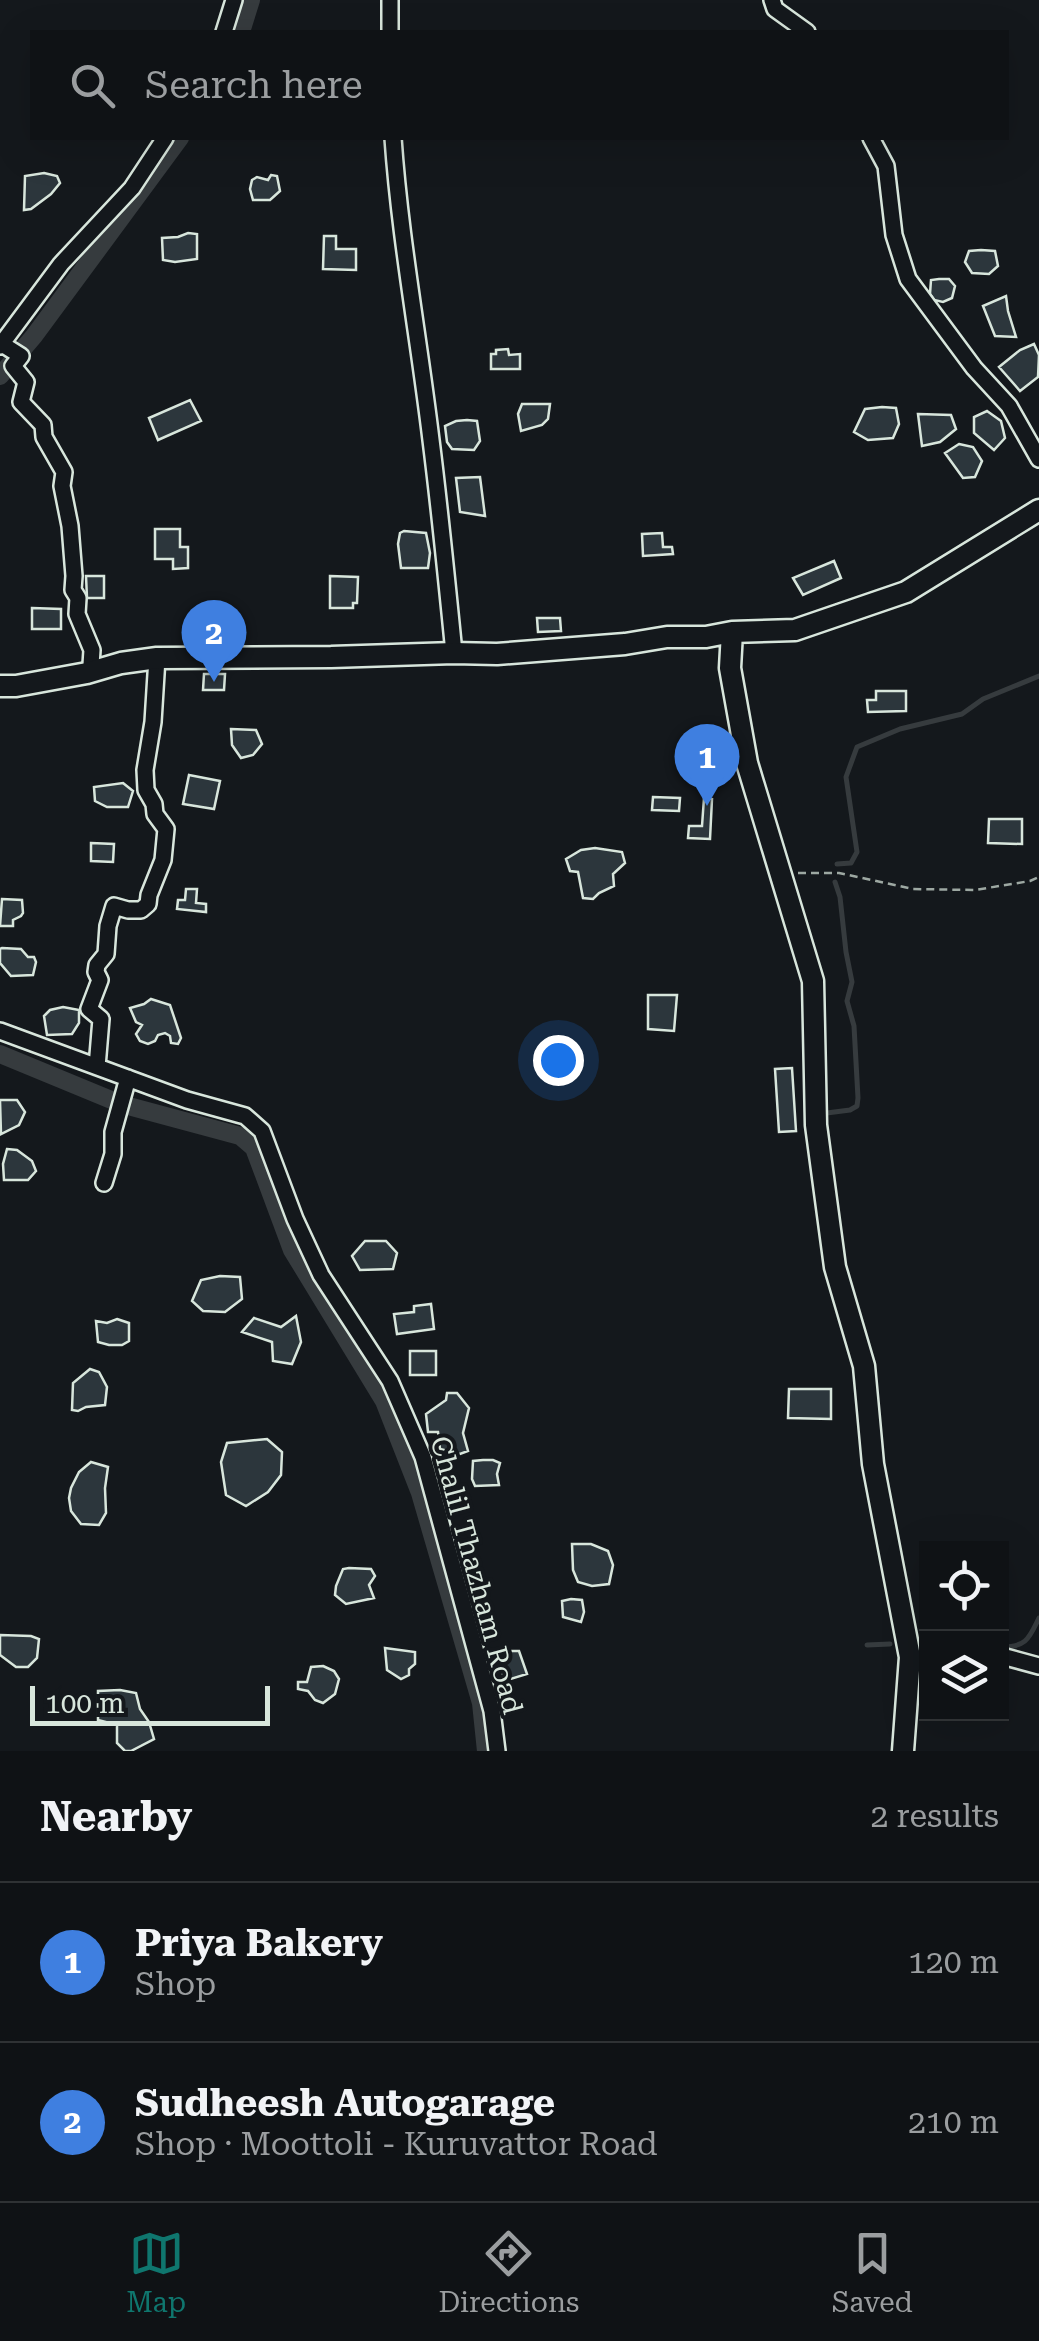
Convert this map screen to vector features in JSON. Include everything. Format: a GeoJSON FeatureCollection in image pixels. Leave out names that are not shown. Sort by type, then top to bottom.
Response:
{"type":"FeatureCollection","features":[{"type":"Feature","properties":{"kind":"main road"},"geometry":{"type":"LineString","coordinates":[[0,686],[157,658],[497,654],[706,638],[732,632],[795,630],[906,592],[1039,510]]}},
{"type":"Feature","properties":{"kind":"main road"},"geometry":{"type":"LineString","coordinates":[[732,632],[730,668],[748,763],[812,981],[816,1125],[835,1267],[864,1366],[873,1464],[918,1656],[903,1751]]}},
{"type":"Feature","properties":{"kind":"street"},"geometry":{"type":"LineString","coordinates":[[225,30],[234,0]]}},
{"type":"Feature","properties":{"kind":"street"},"geometry":{"type":"LineString","coordinates":[[390,0],[390,30]]}},
{"type":"Feature","properties":{"kind":"street"},"geometry":{"type":"LineString","coordinates":[[772,0],[775,9],[804,30]]}},
{"type":"Feature","properties":{"kind":"street"},"geometry":{"type":"LineString","coordinates":[[95,670],[73,590],[70,526],[62,486],[64,472],[44,437],[43,425],[21,402],[26,382],[13,366],[9,349],[62,264],[132,188],[165,140]]}},
{"type":"Feature","properties":{"kind":"street"},"geometry":{"type":"LineString","coordinates":[[393,140],[398,206],[432,440],[454,653]]}},
{"type":"Feature","properties":{"kind":"street"},"geometry":{"type":"LineString","coordinates":[[871,140],[886,166],[894,235],[908,280],[974,368],[1009,406],[1039,459]]}},
{"type":"Feature","properties":{"kind":"street"},"geometry":{"type":"LineString","coordinates":[[97,1067],[101,1019],[89,1009],[100,980],[97,965],[106,954],[114,906],[141,910],[148,904],[164,860],[166,829],[146,790],[145,770],[157,658]]}},
{"type":"Feature","properties":{"kind":"street","name":"Chalil Thazham Road"},"geometry":{"type":"LineString","coordinates":[[0,1031],[187,1100],[245,1116],[262,1131],[320,1276],[390,1381],[423,1457],[492,1711],[497,1751]]}},
{"type":"Feature","properties":{"kind":"street"},"geometry":{"type":"LineString","coordinates":[[104,1183],[128,1078]]}},
{"type":"Feature","properties":{"kind":"street"},"geometry":{"type":"LineString","coordinates":[[1009,1658],[1039,1666]]}},
{"type":"Feature","properties":{"kind":"path"},"geometry":{"type":"LineString","coordinates":[[781,873],[839,873],[913,889],[975,890],[1030,882],[1039,877]]}},
{"type":"Feature","properties":{"kind":"building"},"geometry":{"type":"Polygon","coordinates":[[[271,175],[277,176],[280,191],[270,200],[253,200],[252,180],[268,180],[271,175]]]}},
{"type":"Feature","properties":{"kind":"building"},"geometry":{"type":"Polygon","coordinates":[[[25,176],[57,176],[60,183],[31,209],[24,210],[25,176]]]}},
{"type":"Feature","properties":{"kind":"building"},"geometry":{"type":"Polygon","coordinates":[[[197,234],[197,259],[163,260],[162,238],[197,234]]]}},
{"type":"Feature","properties":{"kind":"building"},"geometry":{"type":"Polygon","coordinates":[[[324,236],[336,236],[336,249],[356,249],[356,270],[323,269],[324,236]]]}},
{"type":"Feature","properties":{"kind":"building"},"geometry":{"type":"Polygon","coordinates":[[[969,251],[995,251],[998,266],[989,274],[972,273],[965,262],[969,251]]]}},
{"type":"Feature","properties":{"kind":"building"},"geometry":{"type":"Polygon","coordinates":[[[949,279],[955,286],[952,298],[934,300],[930,294],[931,280],[949,279]]]}},
{"type":"Feature","properties":{"kind":"building"},"geometry":{"type":"Polygon","coordinates":[[[1006,296],[1016,337],[995,336],[983,306],[1006,296]]]}},
{"type":"Feature","properties":{"kind":"building"},"geometry":{"type":"Polygon","coordinates":[[[1034,344],[1039,355],[1038,377],[1020,391],[999,367],[1034,344]]]}},
{"type":"Feature","properties":{"kind":"building"},"geometry":{"type":"Polygon","coordinates":[[[508,349],[509,355],[520,354],[520,369],[491,369],[491,354],[508,349]]]}},
{"type":"Feature","properties":{"kind":"building"},"geometry":{"type":"Polygon","coordinates":[[[190,400],[201,421],[158,440],[149,418],[190,400]]]}},
{"type":"Feature","properties":{"kind":"building"},"geometry":{"type":"Polygon","coordinates":[[[522,404],[550,404],[548,419],[542,425],[521,431],[518,414],[522,404]]]}},
{"type":"Feature","properties":{"kind":"building"},"geometry":{"type":"Polygon","coordinates":[[[896,408],[899,424],[893,438],[868,440],[854,432],[865,409],[896,408]]]}},
{"type":"Feature","properties":{"kind":"building"},"geometry":{"type":"Polygon","coordinates":[[[987,411],[1001,421],[1005,438],[994,450],[974,433],[974,417],[987,411]]]}},
{"type":"Feature","properties":{"kind":"building"},"geometry":{"type":"Polygon","coordinates":[[[918,414],[951,415],[956,429],[940,442],[922,446],[918,414]]]}},
{"type":"Feature","properties":{"kind":"building"},"geometry":{"type":"Polygon","coordinates":[[[477,421],[480,441],[474,450],[452,449],[445,426],[477,421]]]}},
{"type":"Feature","properties":{"kind":"building"},"geometry":{"type":"Polygon","coordinates":[[[959,444],[973,447],[982,461],[975,477],[963,478],[945,453],[959,444]]]}},
{"type":"Feature","properties":{"kind":"building"},"geometry":{"type":"Polygon","coordinates":[[[480,477],[485,516],[460,512],[456,478],[480,477]]]}},
{"type":"Feature","properties":{"kind":"building"},"geometry":{"type":"Polygon","coordinates":[[[155,529],[180,529],[180,547],[188,547],[188,568],[173,569],[173,559],[155,559],[155,529]]]}},
{"type":"Feature","properties":{"kind":"building"},"geometry":{"type":"Polygon","coordinates":[[[404,531],[426,533],[428,568],[401,568],[398,544],[404,531]]]}},
{"type":"Feature","properties":{"kind":"building"},"geometry":{"type":"Polygon","coordinates":[[[662,533],[663,547],[672,547],[673,554],[643,556],[642,534],[662,533]]]}},
{"type":"Feature","properties":{"kind":"building"},"geometry":{"type":"Polygon","coordinates":[[[834,561],[841,578],[803,595],[793,578],[834,561]]]}},
{"type":"Feature","properties":{"kind":"building"},"geometry":{"type":"Polygon","coordinates":[[[86,576],[104,576],[104,598],[87,598],[86,576]]]}},
{"type":"Feature","properties":{"kind":"building"},"geometry":{"type":"Polygon","coordinates":[[[330,576],[358,577],[357,603],[353,603],[353,608],[330,608],[330,576]]]}},
{"type":"Feature","properties":{"kind":"building"},"geometry":{"type":"Polygon","coordinates":[[[32,608],[61,609],[61,629],[32,629],[32,608]]]}},
{"type":"Feature","properties":{"kind":"building"},"geometry":{"type":"Polygon","coordinates":[[[537,618],[560,618],[561,631],[538,632],[537,618]]]}},
{"type":"Feature","properties":{"kind":"building"},"geometry":{"type":"Polygon","coordinates":[[[204,674],[225,674],[224,690],[203,690],[204,674]]]}},
{"type":"Feature","properties":{"kind":"building"},"geometry":{"type":"Polygon","coordinates":[[[876,691],[906,691],[906,711],[868,712],[867,700],[876,700],[876,691]]]}},
{"type":"Feature","properties":{"kind":"building"},"geometry":{"type":"Polygon","coordinates":[[[231,729],[256,730],[262,744],[253,755],[241,758],[232,745],[231,729]]]}},
{"type":"Feature","properties":{"kind":"building"},"geometry":{"type":"Polygon","coordinates":[[[189,775],[220,781],[214,809],[183,804],[189,775]]]}},
{"type":"Feature","properties":{"kind":"building"},"geometry":{"type":"Polygon","coordinates":[[[123,783],[133,791],[128,807],[107,807],[95,801],[94,787],[123,783]]]}},
{"type":"Feature","properties":{"kind":"building"},"geometry":{"type":"Polygon","coordinates":[[[653,797],[680,798],[679,811],[652,810],[653,797]]]}},
{"type":"Feature","properties":{"kind":"building"},"geometry":{"type":"Polygon","coordinates":[[[704,798],[712,799],[710,839],[688,838],[689,826],[702,826],[704,798]]]}},
{"type":"Feature","properties":{"kind":"building"},"geometry":{"type":"Polygon","coordinates":[[[989,819],[1022,819],[1022,844],[988,843],[989,819]]]}},
{"type":"Feature","properties":{"kind":"building"},"geometry":{"type":"Polygon","coordinates":[[[91,843],[114,844],[113,862],[91,861],[91,843]]]}},
{"type":"Feature","properties":{"kind":"building"},"geometry":{"type":"Polygon","coordinates":[[[581,850],[622,852],[625,863],[613,874],[614,886],[593,899],[583,898],[578,872],[570,871],[566,859],[581,850]]]}},
{"type":"Feature","properties":{"kind":"building"},"geometry":{"type":"Polygon","coordinates":[[[186,889],[197,889],[196,903],[206,904],[206,912],[177,909],[178,900],[185,900],[186,889]]]}},
{"type":"Feature","properties":{"kind":"building"},"geometry":{"type":"Polygon","coordinates":[[[2,899],[22,900],[23,913],[13,920],[13,926],[0,926],[2,899]]]}},
{"type":"Feature","properties":{"kind":"building"},"geometry":{"type":"Polygon","coordinates":[[[2,948],[21,949],[28,957],[34,957],[33,975],[11,976],[0,963],[2,948]]]}},
{"type":"Feature","properties":{"kind":"building"},"geometry":{"type":"Polygon","coordinates":[[[648,995],[677,995],[674,1031],[648,1029],[648,995]]]}},
{"type":"Feature","properties":{"kind":"building"},"geometry":{"type":"Polygon","coordinates":[[[151,999],[170,1005],[181,1038],[178,1044],[171,1043],[165,1033],[148,1044],[140,1041],[136,1034],[142,1025],[136,1022],[130,1008],[151,999]]]}},
{"type":"Feature","properties":{"kind":"building"},"geometry":{"type":"Polygon","coordinates":[[[63,1007],[79,1010],[79,1023],[72,1034],[47,1035],[44,1016],[63,1007]]]}},
{"type":"Feature","properties":{"kind":"building"},"geometry":{"type":"Polygon","coordinates":[[[792,1068],[796,1131],[779,1132],[775,1069],[792,1068]]]}},
{"type":"Feature","properties":{"kind":"building"},"geometry":{"type":"Polygon","coordinates":[[[0,1100],[17,1100],[25,1112],[19,1125],[1,1134],[0,1100]]]}},
{"type":"Feature","properties":{"kind":"building"},"geometry":{"type":"Polygon","coordinates":[[[7,1149],[17,1150],[32,1161],[36,1171],[28,1180],[4,1180],[7,1149]]]}},
{"type":"Feature","properties":{"kind":"building"},"geometry":{"type":"Polygon","coordinates":[[[365,1241],[386,1241],[397,1253],[393,1269],[360,1270],[352,1256],[365,1241]]]}},
{"type":"Feature","properties":{"kind":"building"},"geometry":{"type":"Polygon","coordinates":[[[240,1277],[242,1299],[225,1312],[203,1311],[192,1301],[201,1280],[240,1277]]]}},
{"type":"Feature","properties":{"kind":"building"},"geometry":{"type":"Polygon","coordinates":[[[431,1304],[434,1329],[397,1334],[394,1314],[414,1312],[414,1306],[431,1304]]]}},
{"type":"Feature","properties":{"kind":"building"},"geometry":{"type":"Polygon","coordinates":[[[296,1316],[301,1342],[292,1364],[273,1361],[272,1342],[242,1332],[254,1318],[281,1327],[296,1316]]]}},
{"type":"Feature","properties":{"kind":"building"},"geometry":{"type":"Polygon","coordinates":[[[117,1319],[129,1323],[129,1341],[122,1345],[98,1342],[96,1321],[107,1323],[117,1319]]]}},
{"type":"Feature","properties":{"kind":"building"},"geometry":{"type":"Polygon","coordinates":[[[410,1351],[436,1351],[436,1375],[410,1375],[410,1351]]]}},
{"type":"Feature","properties":{"kind":"building"},"geometry":{"type":"Polygon","coordinates":[[[90,1369],[99,1372],[107,1387],[105,1405],[72,1410],[73,1383],[90,1369]]]}},
{"type":"Feature","properties":{"kind":"building"},"geometry":{"type":"Polygon","coordinates":[[[789,1389],[831,1389],[831,1419],[788,1418],[789,1389]]]}},
{"type":"Feature","properties":{"kind":"building"},"geometry":{"type":"Polygon","coordinates":[[[447,1393],[457,1393],[469,1408],[463,1433],[468,1451],[460,1454],[440,1449],[438,1432],[428,1432],[426,1414],[446,1400],[447,1393]]]}},
{"type":"Feature","properties":{"kind":"building"},"geometry":{"type":"Polygon","coordinates":[[[267,1439],[282,1452],[281,1475],[268,1492],[246,1506],[226,1495],[221,1462],[227,1443],[267,1439]]]}},
{"type":"Feature","properties":{"kind":"building"},"geometry":{"type":"Polygon","coordinates":[[[473,1461],[500,1463],[499,1485],[475,1486],[473,1461]]]}},
{"type":"Feature","properties":{"kind":"building"},"geometry":{"type":"Polygon","coordinates":[[[91,1462],[108,1467],[106,1513],[99,1525],[81,1524],[71,1511],[69,1498],[79,1472],[91,1462]]]}},
{"type":"Feature","properties":{"kind":"building"},"geometry":{"type":"Polygon","coordinates":[[[572,1544],[591,1544],[608,1551],[613,1565],[609,1584],[592,1586],[578,1582],[573,1570],[572,1544]]]}},
{"type":"Feature","properties":{"kind":"building"},"geometry":{"type":"Polygon","coordinates":[[[343,1569],[371,1569],[375,1576],[369,1585],[374,1598],[346,1604],[335,1595],[343,1569]]]}},
{"type":"Feature","properties":{"kind":"building"},"geometry":{"type":"Polygon","coordinates":[[[582,1600],[581,1622],[563,1617],[562,1601],[582,1600]]]}},
{"type":"Feature","properties":{"kind":"building"},"geometry":{"type":"Polygon","coordinates":[[[0,1635],[39,1639],[37,1658],[28,1667],[16,1667],[0,1655],[0,1635]]]}},
{"type":"Feature","properties":{"kind":"building"},"geometry":{"type":"Polygon","coordinates":[[[385,1648],[415,1652],[415,1664],[409,1675],[401,1679],[387,1670],[385,1648]]]}},
{"type":"Feature","properties":{"kind":"building"},"geometry":{"type":"Polygon","coordinates":[[[499,1651],[519,1651],[527,1674],[504,1681],[499,1651]]]}},
{"type":"Feature","properties":{"kind":"building"},"geometry":{"type":"Polygon","coordinates":[[[323,1666],[334,1671],[339,1679],[335,1694],[323,1703],[308,1691],[298,1689],[298,1682],[307,1682],[311,1667],[323,1666]]]}},
{"type":"Feature","properties":{"kind":"building"},"geometry":{"type":"Polygon","coordinates":[[[98,1691],[136,1693],[154,1739],[131,1751],[117,1743],[117,1725],[98,1720],[98,1691]]]}},
{"type":"Feature","properties":{"kind":"waterway"},"geometry":{"type":"LineString","coordinates":[[242,30],[251,0]]}},
{"type":"Feature","properties":{"kind":"waterway"},"geometry":{"type":"LineString","coordinates":[[0,376],[179,140]]}},
{"type":"Feature","properties":{"kind":"waterway"},"geometry":{"type":"LineString","coordinates":[[837,864],[851,863],[857,852],[846,777],[857,747],[900,729],[962,714],[983,699],[1039,676]]}},
{"type":"Feature","properties":{"kind":"waterway"},"geometry":{"type":"LineString","coordinates":[[819,1114],[850,1110],[857,1106],[858,1098],[854,1026],[847,1001],[852,982],[835,882]]}},
{"type":"Feature","properties":{"kind":"waterway"},"geometry":{"type":"LineString","coordinates":[[0,1054],[121,1104],[240,1136],[254,1148],[292,1250],[384,1401],[420,1493],[481,1703],[486,1751]]}},
{"type":"Feature","properties":{"kind":"waterway"},"geometry":{"type":"LineString","coordinates":[[1009,1646],[1026,1640],[1039,1618]]}},
{"type":"Feature","properties":{"kind":"waterway"},"geometry":{"type":"LineString","coordinates":[[867,1645],[890,1644]]}},
{"type":"Feature","properties":{"kind":"place","name":"Sudheesh Autogarage"},"geometry":{"type":"Point","coordinates":[214,682]}},
{"type":"Feature","properties":{"kind":"place","name":"Priya Bakery"},"geometry":{"type":"Point","coordinates":[707,806]}}]}
